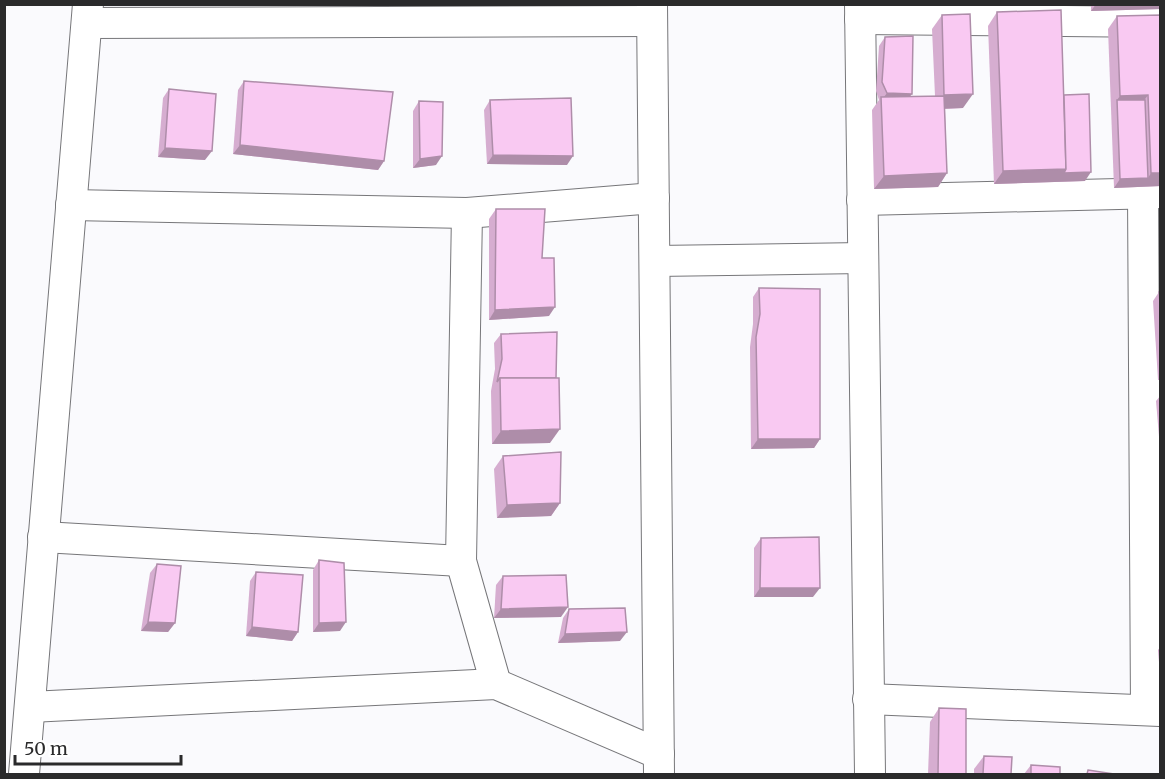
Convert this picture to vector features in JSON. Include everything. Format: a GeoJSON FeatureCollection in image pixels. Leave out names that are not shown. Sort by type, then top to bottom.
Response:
{"type":"FeatureCollection","features":[{"type":"Feature","properties":{"kind":"street"},"geometry":{"type":"LineString","coordinates":[[870,774],[860,12],[1161,21]]}},
{"type":"Feature","properties":{"kind":"street"},"geometry":{"type":"LineString","coordinates":[[24,774],[87,14],[652,13],[659,764],[496,684],[30,707]]}},
{"type":"Feature","properties":{"kind":"street"},"geometry":{"type":"LineString","coordinates":[[862,200],[1152,193],[1153,710],[868,699]]}},
{"type":"Feature","properties":{"kind":"street"},"geometry":{"type":"LineString","coordinates":[[72,206],[467,213],[654,198]]}},
{"type":"Feature","properties":{"kind":"street"},"geometry":{"type":"LineString","coordinates":[[467,213],[461,561],[496,684]]}},
{"type":"Feature","properties":{"kind":"street"},"geometry":{"type":"LineString","coordinates":[[654,261],[863,258]]}},
{"type":"Feature","properties":{"kind":"street"},"geometry":{"type":"LineString","coordinates":[[44,537],[461,561]]}},
{"type":"Feature","properties":{"kind":"building"},"geometry":{"type":"Polygon","coordinates":[[[1061,10],[1066,169],[1003,171],[997,12],[1061,10]]]}},
{"type":"Feature","properties":{"kind":"building"},"geometry":{"type":"Polygon","coordinates":[[[970,14],[973,94],[944,95],[942,15],[970,14]]]}},
{"type":"Feature","properties":{"kind":"building"},"geometry":{"type":"Polygon","coordinates":[[[1161,15],[1161,173],[1151,173],[1148,95],[1120,96],[1117,16],[1161,15]]]}},
{"type":"Feature","properties":{"kind":"building"},"geometry":{"type":"Polygon","coordinates":[[[913,36],[912,94],[887,93],[882,82],[885,37],[913,36]]]}},
{"type":"Feature","properties":{"kind":"building"},"geometry":{"type":"Polygon","coordinates":[[[244,81],[393,92],[384,161],[240,145],[244,81]]]}},
{"type":"Feature","properties":{"kind":"building"},"geometry":{"type":"Polygon","coordinates":[[[169,89],[216,94],[212,151],[165,148],[169,89]]]}},
{"type":"Feature","properties":{"kind":"building"},"geometry":{"type":"Polygon","coordinates":[[[1089,94],[1091,172],[1064,173],[1066,169],[1064,95],[1089,94]]]}},
{"type":"Feature","properties":{"kind":"building"},"geometry":{"type":"Polygon","coordinates":[[[944,96],[947,173],[884,176],[881,97],[944,96]]]}},
{"type":"Feature","properties":{"kind":"building"},"geometry":{"type":"Polygon","coordinates":[[[571,98],[573,156],[493,155],[490,100],[571,98]]]}},
{"type":"Feature","properties":{"kind":"building"},"geometry":{"type":"Polygon","coordinates":[[[1117,100],[1145,100],[1148,178],[1120,179],[1117,100]]]}},
{"type":"Feature","properties":{"kind":"building"},"geometry":{"type":"Polygon","coordinates":[[[419,101],[443,102],[442,156],[420,159],[419,101]]]}},
{"type":"Feature","properties":{"kind":"building"},"geometry":{"type":"Polygon","coordinates":[[[496,209],[545,209],[542,258],[554,258],[555,307],[495,310],[496,209]]]}},
{"type":"Feature","properties":{"kind":"building"},"geometry":{"type":"Polygon","coordinates":[[[759,288],[820,289],[820,439],[758,439],[756,337],[760,314],[759,288]]]}},
{"type":"Feature","properties":{"kind":"building"},"geometry":{"type":"Polygon","coordinates":[[[557,332],[556,378],[500,378],[497,382],[502,359],[501,334],[557,332]]]}},
{"type":"Feature","properties":{"kind":"building"},"geometry":{"type":"Polygon","coordinates":[[[500,378],[559,378],[560,429],[501,431],[500,378]]]}},
{"type":"Feature","properties":{"kind":"building"},"geometry":{"type":"Polygon","coordinates":[[[561,452],[560,503],[507,505],[503,456],[561,452]]]}},
{"type":"Feature","properties":{"kind":"building"},"geometry":{"type":"Polygon","coordinates":[[[819,537],[820,588],[760,588],[761,538],[819,537]]]}},
{"type":"Feature","properties":{"kind":"building"},"geometry":{"type":"Polygon","coordinates":[[[319,560],[344,563],[346,622],[319,623],[319,560]]]}},
{"type":"Feature","properties":{"kind":"building"},"geometry":{"type":"Polygon","coordinates":[[[157,564],[181,566],[175,623],[148,622],[157,564]]]}},
{"type":"Feature","properties":{"kind":"building"},"geometry":{"type":"Polygon","coordinates":[[[256,572],[303,575],[298,632],[252,627],[256,572]]]}},
{"type":"Feature","properties":{"kind":"building"},"geometry":{"type":"Polygon","coordinates":[[[566,575],[568,607],[501,609],[503,576],[566,575]]]}},
{"type":"Feature","properties":{"kind":"building"},"geometry":{"type":"Polygon","coordinates":[[[625,608],[627,632],[565,634],[569,609],[625,608]]]}},
{"type":"Feature","properties":{"kind":"building"},"geometry":{"type":"Polygon","coordinates":[[[939,708],[966,709],[966,774],[938,774],[939,708]]]}},
{"type":"Feature","properties":{"kind":"building"},"geometry":{"type":"Polygon","coordinates":[[[984,756],[1012,757],[1011,774],[983,774],[984,756]]]}},
{"type":"Feature","properties":{"kind":"building"},"geometry":{"type":"Polygon","coordinates":[[[1031,765],[1060,767],[1060,774],[1031,774],[1031,765]]]}},
{"type":"Feature","properties":{"kind":"building"},"geometry":{"type":"Polygon","coordinates":[[[1088,770],[1114,774],[1087,774],[1088,770]]]}}]}
